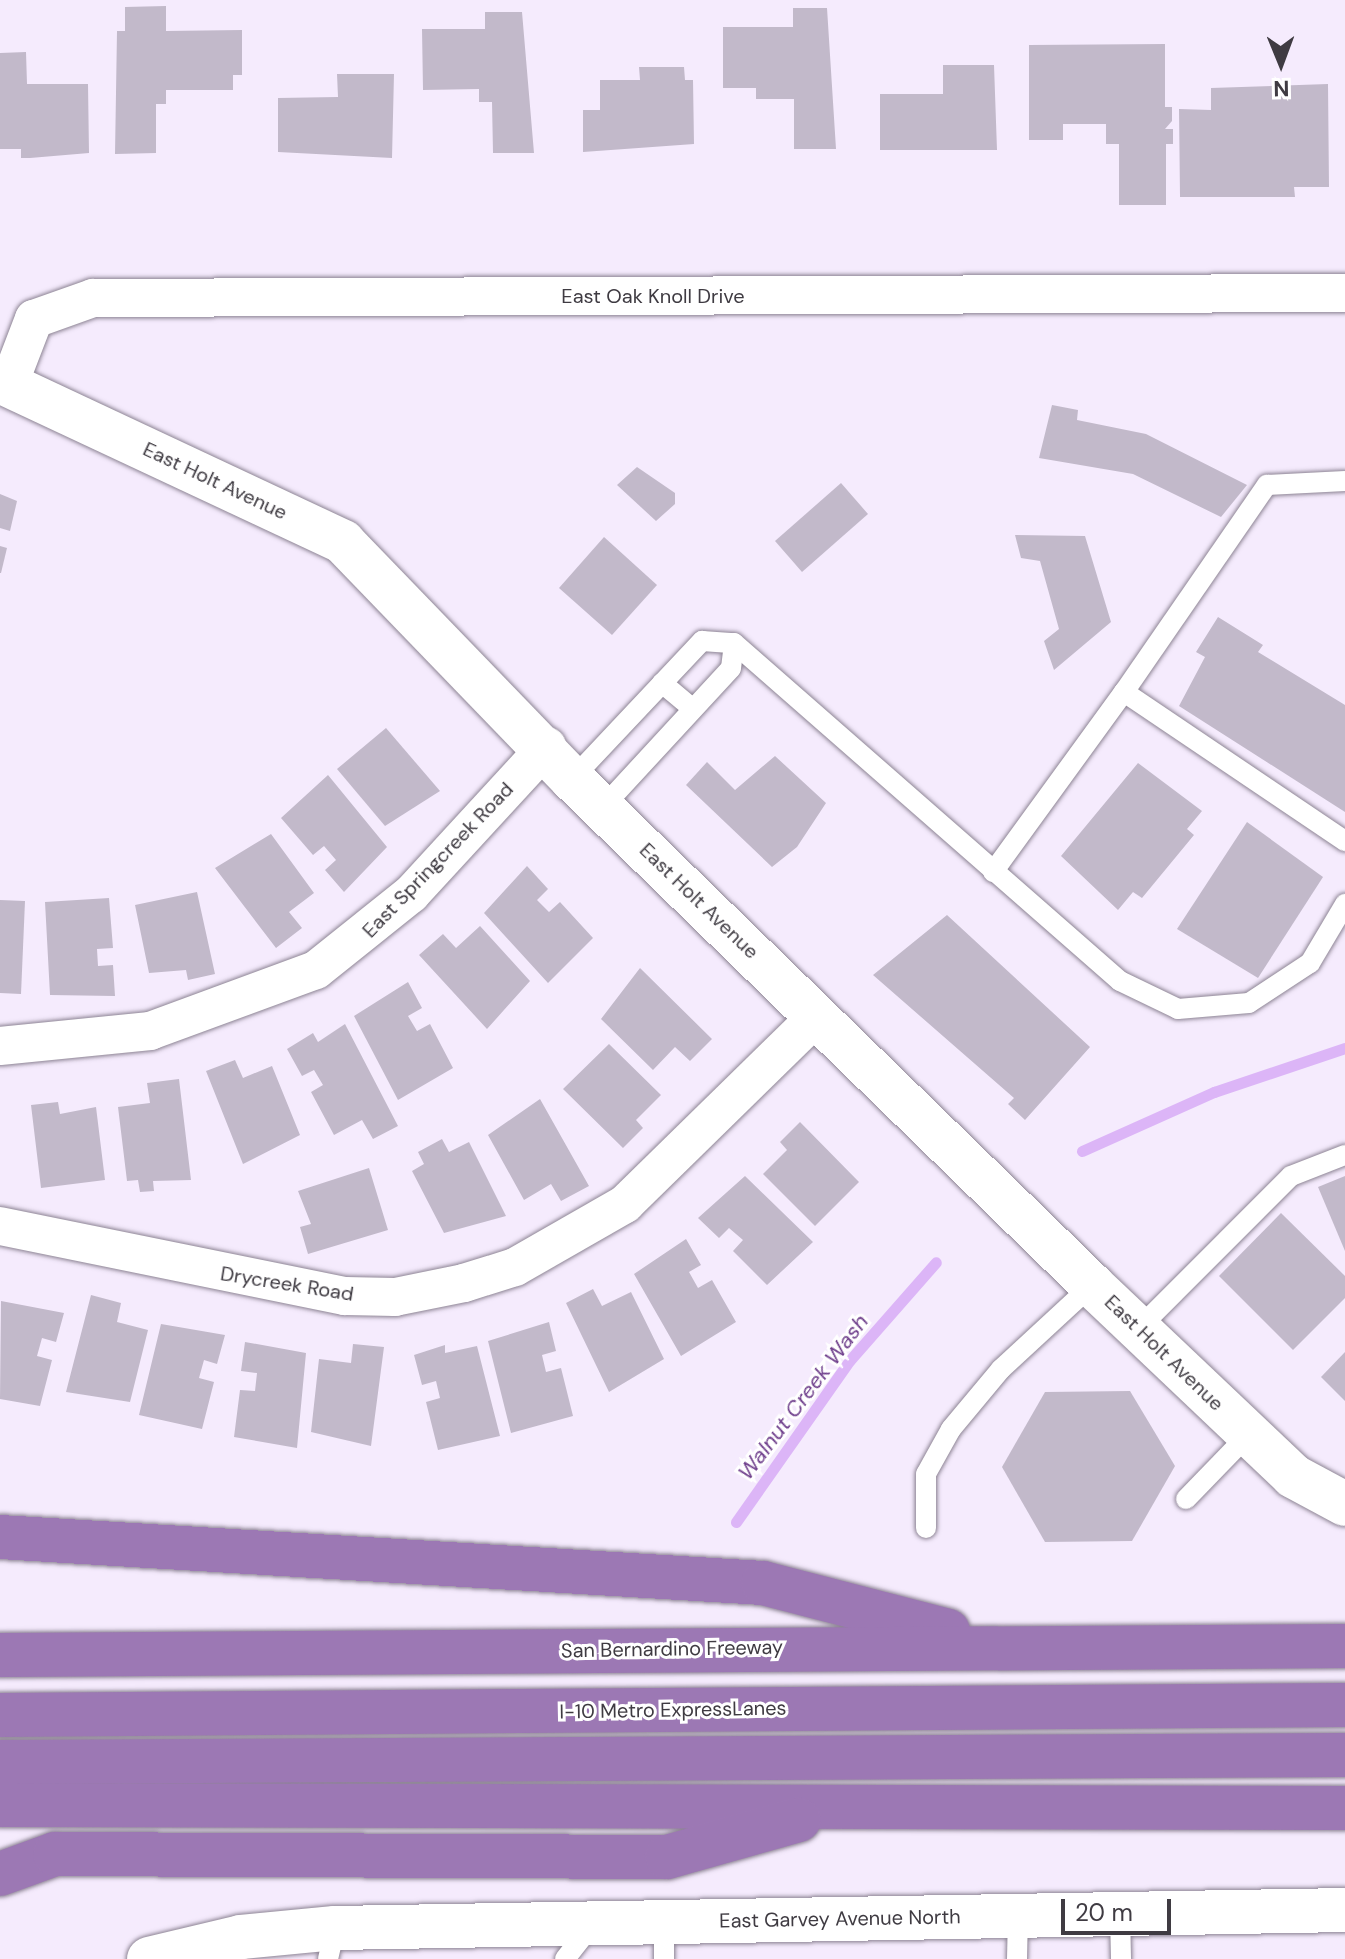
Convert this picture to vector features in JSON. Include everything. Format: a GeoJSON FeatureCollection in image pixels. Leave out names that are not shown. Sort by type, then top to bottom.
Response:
{"type":"FeatureCollection","features":[{"type":"Feature","properties":{"kind":"highway"},"geometry":{"type":"LineString","coordinates":[[0,1537],[763,1583],[1004,1646]]}},
{"type":"Feature","properties":{"kind":"highway","name":"San Bernardino Freeway"},"geometry":{"type":"LineString","coordinates":[[0,1655],[1345,1646]]}},
{"type":"Feature","properties":{"kind":"highway","name":"I-10 Metro ExpressLanes"},"geometry":{"type":"LineString","coordinates":[[0,1715],[1345,1705]]}},
{"type":"Feature","properties":{"kind":"highway"},"geometry":{"type":"LineString","coordinates":[[0,1762],[1345,1755]]}},
{"type":"Feature","properties":{"kind":"highway"},"geometry":{"type":"LineString","coordinates":[[0,1805],[1345,1808]]}},
{"type":"Feature","properties":{"kind":"highway"},"geometry":{"type":"LineString","coordinates":[[0,1874],[55,1854],[667,1857],[851,1806]]}},
{"type":"Feature","properties":{"kind":"street","name":"East Oak Knoll Drive"},"geometry":{"type":"LineString","coordinates":[[4,382],[34,319],[93,298],[1345,293]]}},
{"type":"Feature","properties":{"kind":"street","name":"East Holt Avenue"},"geometry":{"type":"LineString","coordinates":[[4,382],[343,542],[574,778],[1092,1285],[1293,1476],[1345,1504]]}},
{"type":"Feature","properties":{"kind":"street","name":"East Springcreek Road"},"geometry":{"type":"LineString","coordinates":[[0,1046],[150,1031],[316,970],[411,894],[574,778]]}},
{"type":"Feature","properties":{"kind":"street","name":"Drycreek Road"},"geometry":{"type":"LineString","coordinates":[[0,1226],[345,1296],[395,1297],[464,1283],[515,1267],[625,1204],[818,1015]]}},
{"type":"Feature","properties":{"kind":"street","name":"East Garvey Avenue North"},"geometry":{"type":"LineString","coordinates":[[149,1959],[241,1937],[332,1943],[594,1923],[664,1940],[1018,1916],[1345,1910]]}},
{"type":"Feature","properties":{"kind":"lane"},"geometry":{"type":"LineString","coordinates":[[993,872],[1124,692],[1267,485],[1345,481]]}},
{"type":"Feature","properties":{"kind":"lane"},"geometry":{"type":"LineString","coordinates":[[574,778],[702,641],[734,643],[1120,981],[1178,1009],[1249,1003],[1310,963],[1345,904]]}},
{"type":"Feature","properties":{"kind":"lane"},"geometry":{"type":"LineString","coordinates":[[574,778],[693,709],[731,668],[734,643]]}},
{"type":"Feature","properties":{"kind":"lane"},"geometry":{"type":"LineString","coordinates":[[662,683],[693,709]]}},
{"type":"Feature","properties":{"kind":"lane"},"geometry":{"type":"LineString","coordinates":[[1124,692],[1345,841]]}},
{"type":"Feature","properties":{"kind":"lane"},"geometry":{"type":"LineString","coordinates":[[1138,1329],[1291,1176],[1345,1155]]}},
{"type":"Feature","properties":{"kind":"lane"},"geometry":{"type":"LineString","coordinates":[[926,1528],[926,1474],[951,1429],[1001,1369],[1092,1285]]}},
{"type":"Feature","properties":{"kind":"lane"},"geometry":{"type":"LineString","coordinates":[[1186,1499],[1249,1434]]}},
{"type":"Feature","properties":{"kind":"lane"},"geometry":{"type":"LineString","coordinates":[[1120,1914],[1121,1959]]}},
{"type":"Feature","properties":{"kind":"lane"},"geometry":{"type":"LineString","coordinates":[[1017,1959],[1018,1916]]}},
{"type":"Feature","properties":{"kind":"lane"},"geometry":{"type":"LineString","coordinates":[[565,1959],[594,1923]]}},
{"type":"Feature","properties":{"kind":"building"},"geometry":{"type":"Polygon","coordinates":[[[166,6],[166,31],[242,30],[242,75],[233,75],[233,90],[166,90],[166,104],[156,104],[156,153],[115,154],[117,31],[125,31],[125,7],[166,6]]]}},
{"type":"Feature","properties":{"kind":"building"},"geometry":{"type":"Polygon","coordinates":[[[793,8],[827,8],[836,149],[794,149],[794,99],[756,99],[756,88],[723,88],[723,27],[793,27],[793,8]]]}},
{"type":"Feature","properties":{"kind":"building"},"geometry":{"type":"Polygon","coordinates":[[[485,12],[522,12],[534,153],[493,153],[492,102],[479,102],[479,89],[423,90],[422,29],[485,29],[485,12]]]}},
{"type":"Feature","properties":{"kind":"building"},"geometry":{"type":"Polygon","coordinates":[[[1165,44],[1165,107],[1172,107],[1172,121],[1165,129],[1173,129],[1173,144],[1166,144],[1166,205],[1119,205],[1119,144],[1106,144],[1106,124],[1063,124],[1063,140],[1029,140],[1029,45],[1165,44]]]}},
{"type":"Feature","properties":{"kind":"building"},"geometry":{"type":"Polygon","coordinates":[[[26,52],[27,84],[88,84],[89,153],[21,158],[21,149],[0,149],[0,53],[26,52]]]}},
{"type":"Feature","properties":{"kind":"building"},"geometry":{"type":"Polygon","coordinates":[[[943,65],[994,65],[997,150],[880,150],[880,94],[943,94],[943,65]]]}},
{"type":"Feature","properties":{"kind":"building"},"geometry":{"type":"Polygon","coordinates":[[[639,67],[684,67],[685,80],[693,80],[694,144],[583,152],[583,110],[600,110],[600,80],[640,80],[639,67]]]}},
{"type":"Feature","properties":{"kind":"building"},"geometry":{"type":"Polygon","coordinates":[[[337,74],[394,74],[392,158],[278,152],[278,98],[338,97],[337,74]]]}},
{"type":"Feature","properties":{"kind":"building"},"geometry":{"type":"Polygon","coordinates":[[[1328,84],[1329,187],[1294,187],[1295,197],[1180,197],[1179,109],[1211,110],[1211,88],[1328,84]]]}},
{"type":"Feature","properties":{"kind":"building"},"geometry":{"type":"Polygon","coordinates":[[[1052,405],[1078,410],[1077,420],[1146,434],[1247,485],[1221,517],[1133,474],[1039,458],[1052,405]]]}},
{"type":"Feature","properties":{"kind":"building"},"geometry":{"type":"Polygon","coordinates":[[[637,467],[675,493],[675,504],[656,521],[617,485],[637,467]]]}},
{"type":"Feature","properties":{"kind":"building"},"geometry":{"type":"Polygon","coordinates":[[[841,483],[868,514],[802,572],[775,541],[841,483]]]}},
{"type":"Feature","properties":{"kind":"building"},"geometry":{"type":"Polygon","coordinates":[[[0,494],[17,501],[10,531],[0,528],[0,494]]]}},
{"type":"Feature","properties":{"kind":"building"},"geometry":{"type":"Polygon","coordinates":[[[1015,535],[1085,536],[1111,622],[1054,670],[1044,641],[1059,629],[1040,561],[1021,558],[1015,535]]]}},
{"type":"Feature","properties":{"kind":"building"},"geometry":{"type":"Polygon","coordinates":[[[604,537],[657,585],[612,635],[559,588],[604,537]]]}},
{"type":"Feature","properties":{"kind":"building"},"geometry":{"type":"Polygon","coordinates":[[[0,546],[7,548],[1,573],[0,573],[0,546]]]}},
{"type":"Feature","properties":{"kind":"building"},"geometry":{"type":"Polygon","coordinates":[[[1218,617],[1263,645],[1258,652],[1345,705],[1345,812],[1179,706],[1205,657],[1196,652],[1218,617]]]}},
{"type":"Feature","properties":{"kind":"building"},"geometry":{"type":"Polygon","coordinates":[[[386,728],[440,791],[385,826],[337,769],[386,728]]]}},
{"type":"Feature","properties":{"kind":"building"},"geometry":{"type":"Polygon","coordinates":[[[775,756],[826,803],[797,847],[772,867],[686,785],[707,762],[735,790],[775,756]]]}},
{"type":"Feature","properties":{"kind":"building"},"geometry":{"type":"Polygon","coordinates":[[[1138,763],[1202,811],[1187,829],[1194,835],[1142,898],[1133,892],[1118,910],[1061,856],[1138,763]]]}},
{"type":"Feature","properties":{"kind":"building"},"geometry":{"type":"Polygon","coordinates":[[[328,775],[387,847],[344,892],[325,870],[336,860],[324,846],[313,855],[281,818],[328,775]]]}},
{"type":"Feature","properties":{"kind":"building"},"geometry":{"type":"Polygon","coordinates":[[[1247,822],[1323,877],[1258,978],[1177,929],[1247,822]]]}},
{"type":"Feature","properties":{"kind":"building"},"geometry":{"type":"Polygon","coordinates":[[[271,834],[314,893],[289,912],[302,928],[276,948],[215,868],[271,834]]]}},
{"type":"Feature","properties":{"kind":"building"},"geometry":{"type":"Polygon","coordinates":[[[527,866],[548,889],[537,900],[549,912],[560,902],[593,938],[548,983],[484,913],[527,866]]]}},
{"type":"Feature","properties":{"kind":"building"},"geometry":{"type":"Polygon","coordinates":[[[197,892],[215,974],[188,980],[186,970],[149,973],[135,905],[197,892]]]}},
{"type":"Feature","properties":{"kind":"building"},"geometry":{"type":"Polygon","coordinates":[[[109,898],[113,948],[97,949],[98,966],[113,965],[115,996],[50,995],[45,902],[109,898]]]}},
{"type":"Feature","properties":{"kind":"building"},"geometry":{"type":"Polygon","coordinates":[[[0,900],[25,901],[21,994],[0,993],[0,900]]]}},
{"type":"Feature","properties":{"kind":"building"},"geometry":{"type":"Polygon","coordinates":[[[947,915],[1090,1047],[1025,1120],[1008,1104],[1014,1098],[873,975],[947,915]]]}},
{"type":"Feature","properties":{"kind":"building"},"geometry":{"type":"Polygon","coordinates":[[[480,926],[530,981],[487,1029],[419,955],[443,934],[456,948],[480,926]]]}},
{"type":"Feature","properties":{"kind":"building"},"geometry":{"type":"Polygon","coordinates":[[[640,968],[712,1039],[690,1061],[675,1047],[653,1070],[601,1019],[640,968]]]}},
{"type":"Feature","properties":{"kind":"building"},"geometry":{"type":"Polygon","coordinates":[[[408,982],[422,1008],[408,1016],[417,1031],[430,1024],[453,1068],[398,1100],[354,1016],[408,982]]]}},
{"type":"Feature","properties":{"kind":"building"},"geometry":{"type":"Polygon","coordinates":[[[345,1024],[398,1126],[373,1139],[362,1120],[334,1135],[311,1092],[323,1085],[314,1070],[302,1076],[287,1049],[313,1033],[318,1042],[345,1024]]]}},
{"type":"Feature","properties":{"kind":"building"},"geometry":{"type":"Polygon","coordinates":[[[609,1044],[661,1095],[636,1120],[643,1128],[623,1148],[563,1089],[609,1044]]]}},
{"type":"Feature","properties":{"kind":"building"},"geometry":{"type":"Polygon","coordinates":[[[235,1060],[243,1078],[272,1066],[300,1135],[243,1164],[206,1071],[235,1060]]]}},
{"type":"Feature","properties":{"kind":"building"},"geometry":{"type":"Polygon","coordinates":[[[179,1079],[191,1180],[153,1181],[154,1191],[140,1192],[138,1180],[127,1181],[118,1107],[150,1103],[147,1083],[179,1079]]]}},
{"type":"Feature","properties":{"kind":"building"},"geometry":{"type":"Polygon","coordinates":[[[540,1099],[589,1186],[561,1201],[551,1184],[524,1200],[488,1135],[540,1099]]]}},
{"type":"Feature","properties":{"kind":"building"},"geometry":{"type":"Polygon","coordinates":[[[58,1102],[60,1114],[96,1107],[105,1180],[41,1188],[31,1105],[58,1102]]]}},
{"type":"Feature","properties":{"kind":"building"},"geometry":{"type":"Polygon","coordinates":[[[800,1122],[859,1182],[815,1226],[763,1174],[787,1150],[780,1142],[800,1122]]]}},
{"type":"Feature","properties":{"kind":"building"},"geometry":{"type":"Polygon","coordinates":[[[442,1139],[449,1152],[469,1142],[506,1216],[444,1233],[412,1171],[424,1164],[418,1152],[442,1139]]]}},
{"type":"Feature","properties":{"kind":"building"},"geometry":{"type":"Polygon","coordinates":[[[369,1168],[388,1230],[308,1254],[300,1227],[311,1224],[298,1191],[369,1168]]]}},
{"type":"Feature","properties":{"kind":"building"},"geometry":{"type":"Polygon","coordinates":[[[745,1176],[813,1242],[767,1285],[733,1251],[743,1240],[729,1228],[719,1238],[698,1218],[745,1176]]]}},
{"type":"Feature","properties":{"kind":"building"},"geometry":{"type":"Polygon","coordinates":[[[1345,1176],[1345,1251],[1318,1187],[1345,1176]]]}},
{"type":"Feature","properties":{"kind":"building"},"geometry":{"type":"Polygon","coordinates":[[[1281,1213],[1345,1276],[1345,1298],[1293,1350],[1219,1276],[1281,1213]]]}},
{"type":"Feature","properties":{"kind":"building"},"geometry":{"type":"Polygon","coordinates":[[[686,1239],[701,1265],[689,1272],[698,1288],[712,1280],[736,1322],[681,1356],[634,1274],[686,1239]]]}},
{"type":"Feature","properties":{"kind":"building"},"geometry":{"type":"Polygon","coordinates":[[[593,1289],[602,1306],[631,1292],[664,1359],[609,1392],[566,1303],[593,1289]]]}},
{"type":"Feature","properties":{"kind":"building"},"geometry":{"type":"Polygon","coordinates":[[[91,1295],[121,1303],[117,1322],[148,1330],[130,1402],[66,1392],[91,1295]]]}},
{"type":"Feature","properties":{"kind":"building"},"geometry":{"type":"Polygon","coordinates":[[[1,1301],[64,1313],[56,1342],[42,1338],[37,1356],[52,1360],[40,1406],[0,1399],[1,1301]]]}},
{"type":"Feature","properties":{"kind":"building"},"geometry":{"type":"Polygon","coordinates":[[[549,1322],[556,1351],[542,1355],[546,1372],[561,1368],[573,1416],[511,1433],[488,1341],[549,1322]]]}},
{"type":"Feature","properties":{"kind":"building"},"geometry":{"type":"Polygon","coordinates":[[[161,1324],[225,1335],[217,1364],[204,1360],[199,1378],[214,1382],[202,1429],[139,1415],[161,1324]]]}},
{"type":"Feature","properties":{"kind":"building"},"geometry":{"type":"Polygon","coordinates":[[[245,1342],[306,1353],[297,1448],[234,1437],[240,1390],[255,1391],[257,1373],[241,1371],[245,1342]]]}},
{"type":"Feature","properties":{"kind":"building"},"geometry":{"type":"Polygon","coordinates":[[[353,1344],[384,1347],[371,1446],[311,1432],[319,1359],[351,1363],[353,1344]]]}},
{"type":"Feature","properties":{"kind":"building"},"geometry":{"type":"Polygon","coordinates":[[[445,1345],[445,1353],[477,1346],[500,1436],[438,1450],[426,1402],[440,1398],[436,1381],[422,1385],[414,1355],[445,1345]]]}},
{"type":"Feature","properties":{"kind":"building"},"geometry":{"type":"Polygon","coordinates":[[[1345,1352],[1345,1401],[1321,1377],[1345,1352]]]}},
{"type":"Feature","properties":{"kind":"building"},"geometry":{"type":"Polygon","coordinates":[[[1130,1391],[1175,1466],[1132,1541],[1045,1542],[1002,1467],[1045,1392],[1130,1391]]]}},
{"type":"Feature","properties":{"kind":"waterway","name":"Walnut Creek Wash"},"geometry":{"type":"LineString","coordinates":[[1082,1151],[1214,1092],[1345,1048]]}},
{"type":"Feature","properties":{"kind":"waterway","name":"Walnut Creek Wash"},"geometry":{"type":"LineString","coordinates":[[736,1522],[850,1360],[936,1262]]}}]}
